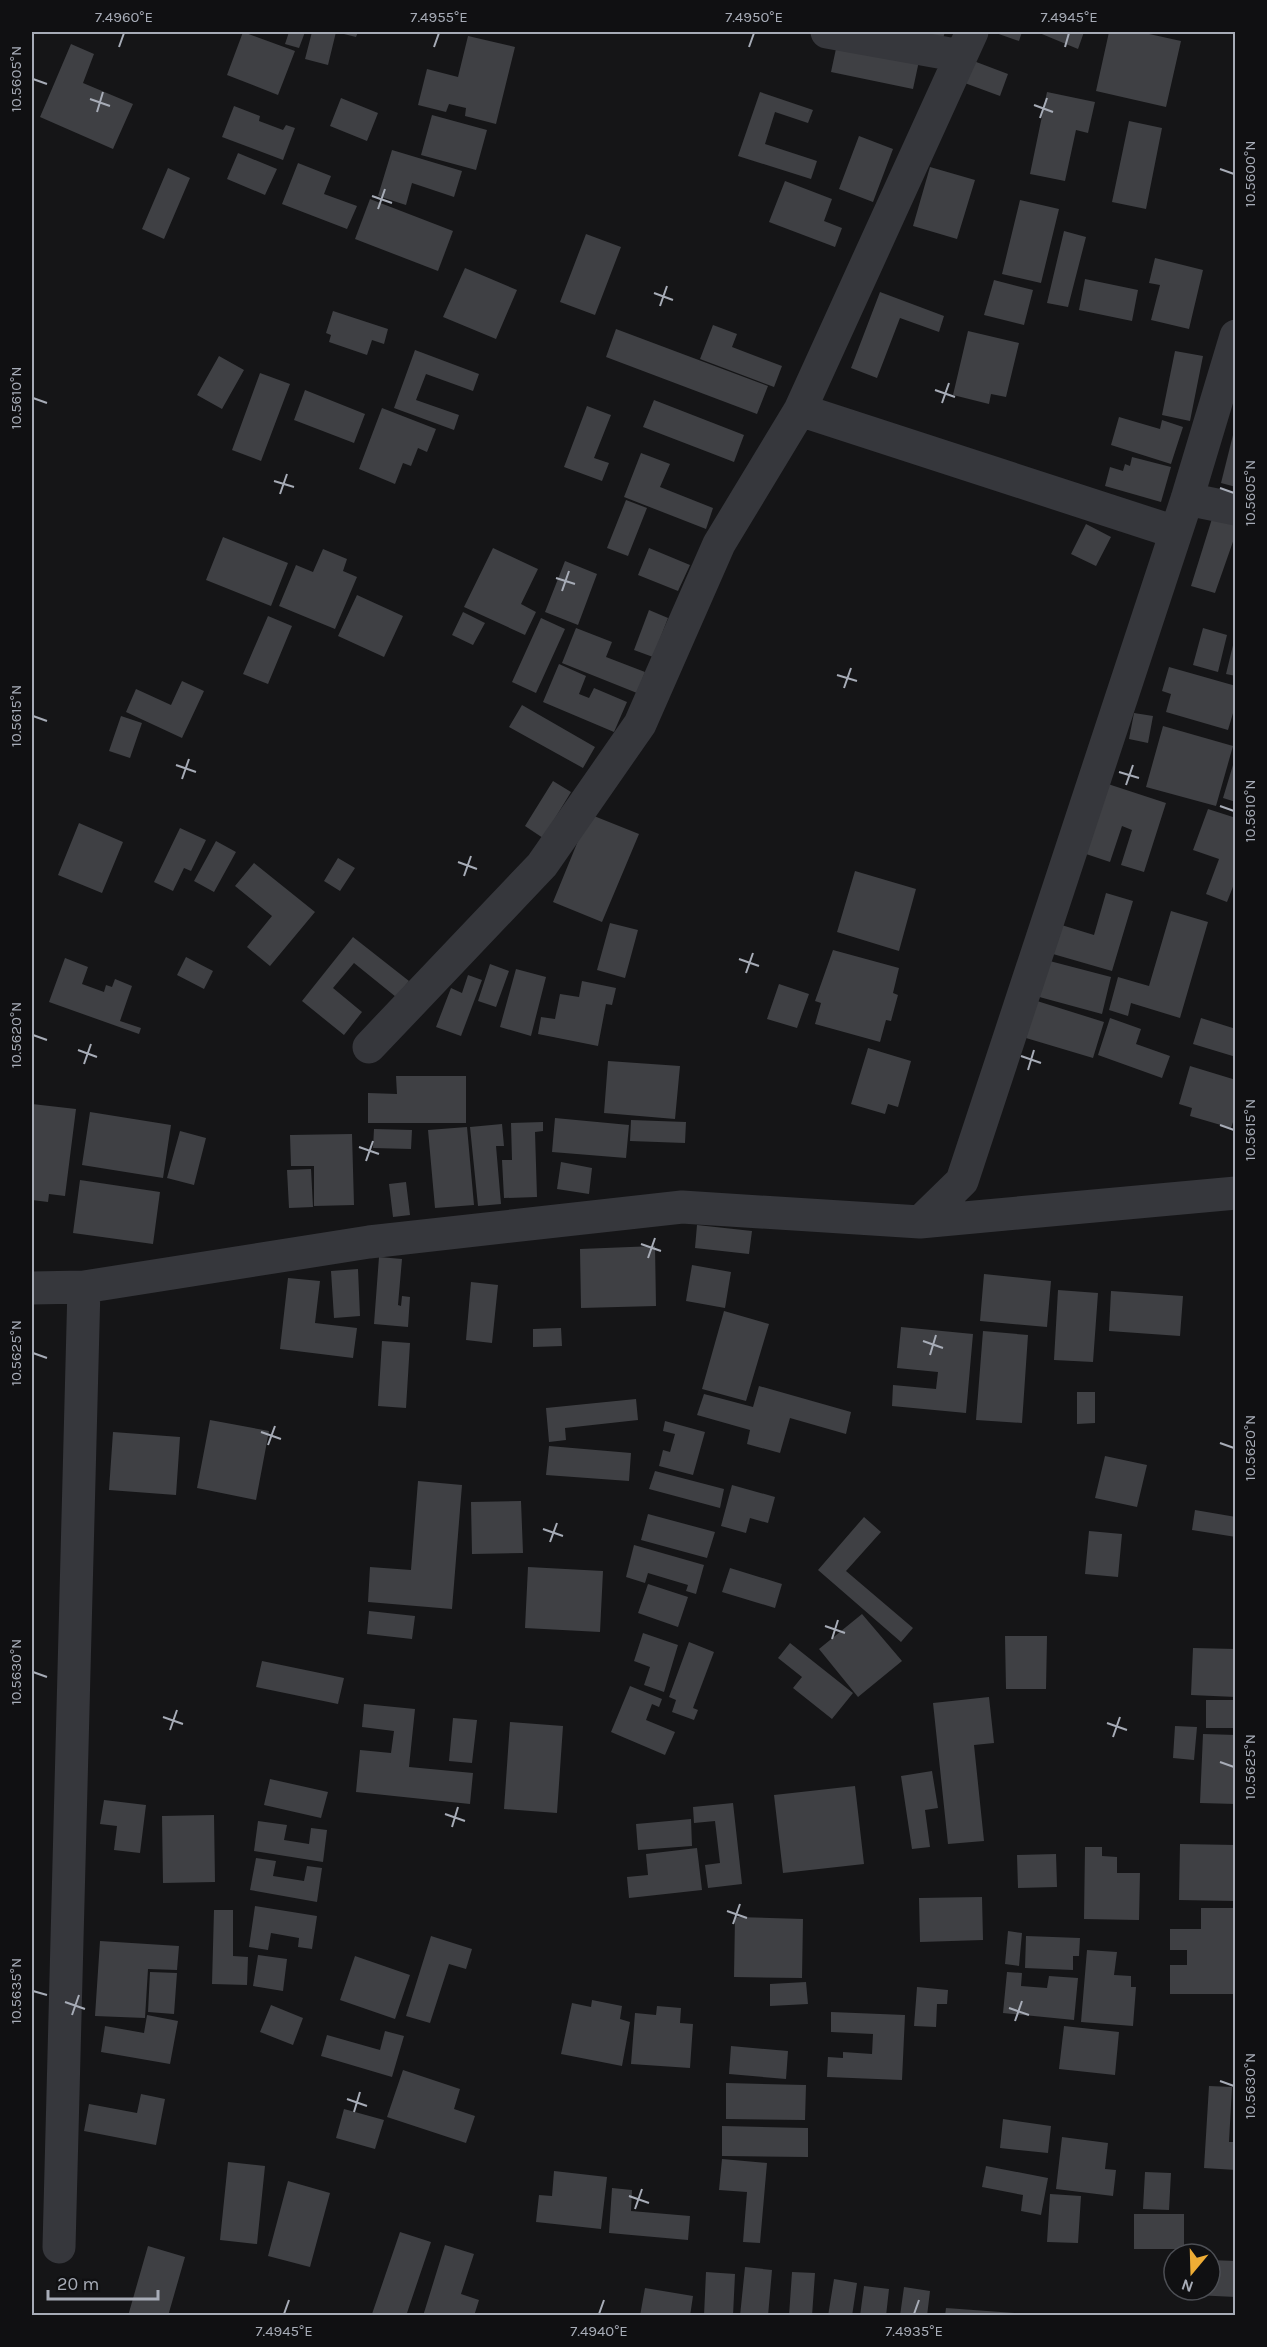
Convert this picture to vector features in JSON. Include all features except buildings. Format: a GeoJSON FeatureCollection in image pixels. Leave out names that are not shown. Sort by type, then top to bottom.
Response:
{"type":"FeatureCollection","features":[{"type":"Feature","properties":{"kind":"street"},"geometry":{"type":"LineString","coordinates":[[369,1047],[542,865],[640,724],[719,544],[800,410],[966,44],[827,32]]}},
{"type":"Feature","properties":{"kind":"street"},"geometry":{"type":"LineString","coordinates":[[920,1222],[962,1181],[1187,499],[1236,336]]}},
{"type":"Feature","properties":{"kind":"street"},"geometry":{"type":"LineString","coordinates":[[800,410],[1175,532]]}},
{"type":"Feature","properties":{"kind":"street"},"geometry":{"type":"LineString","coordinates":[[1187,499],[1236,509]]}},
{"type":"Feature","properties":{"kind":"street"},"geometry":{"type":"LineString","coordinates":[[32,1288],[84,1287],[369,1242],[682,1207],[920,1222],[1236,1193]]}},
{"type":"Feature","properties":{"kind":"street"},"geometry":{"type":"LineString","coordinates":[[59,2247],[84,1287]]}}]}
